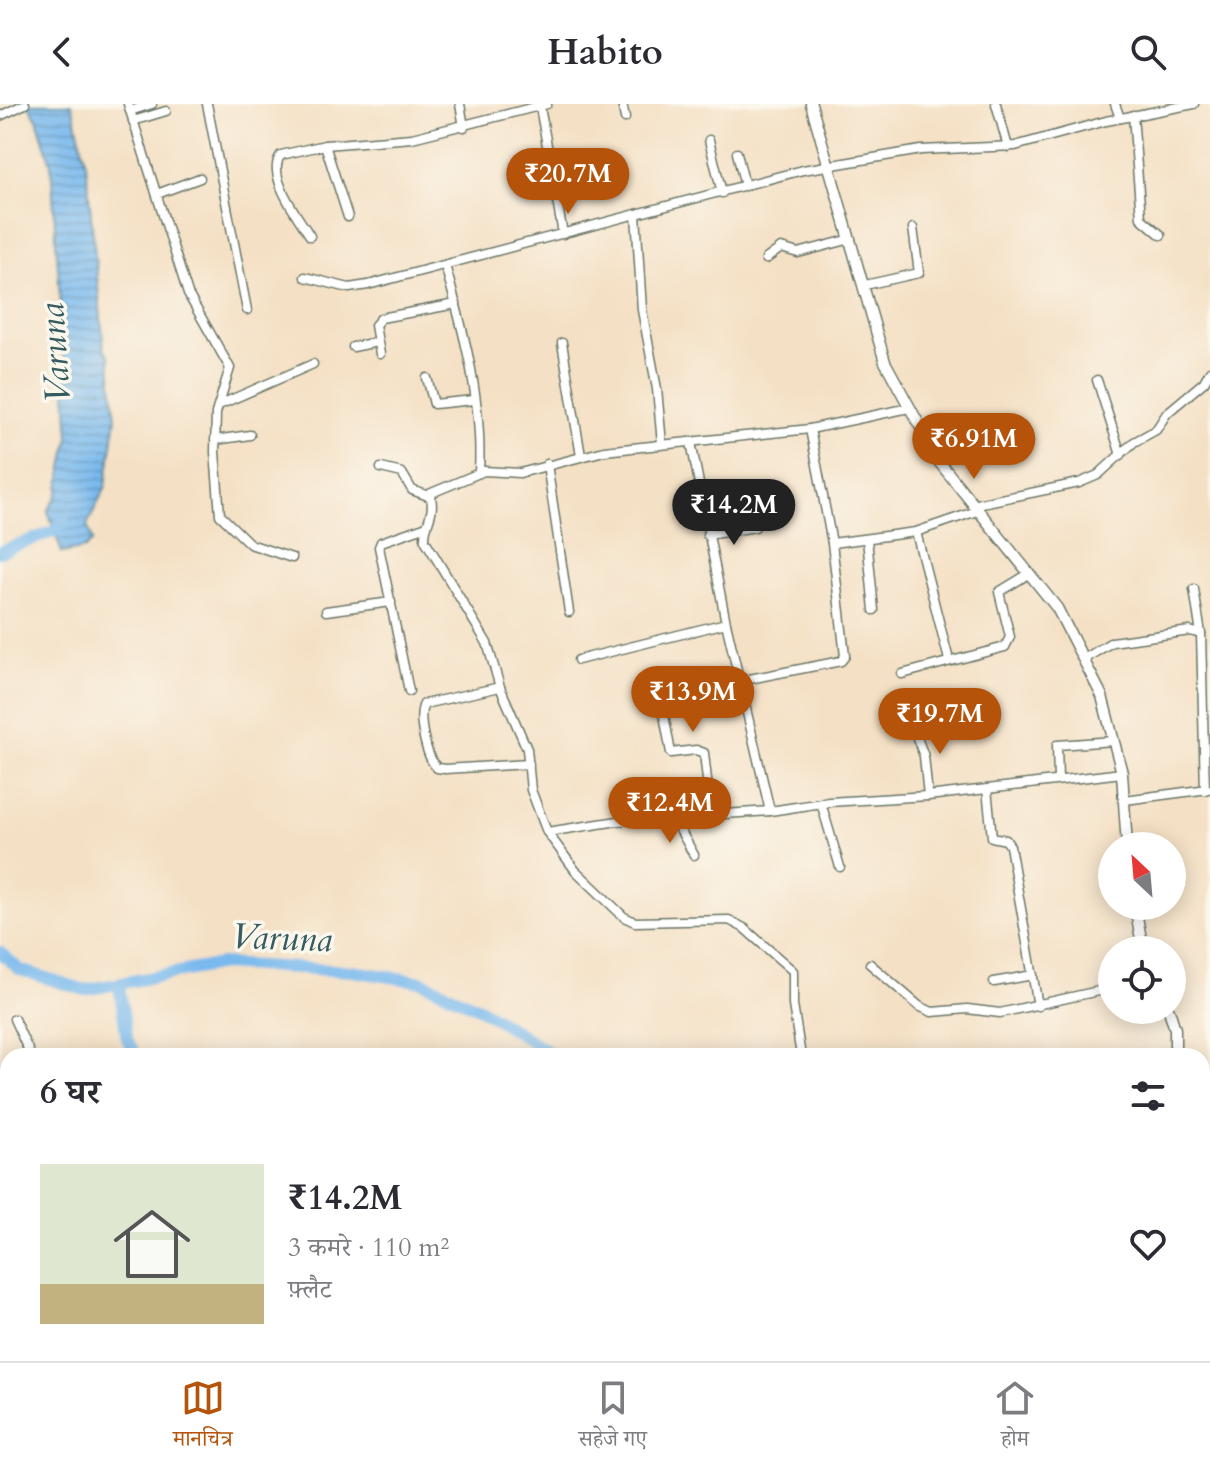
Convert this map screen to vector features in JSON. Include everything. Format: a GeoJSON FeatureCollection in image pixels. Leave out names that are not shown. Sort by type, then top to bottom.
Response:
{"type":"FeatureCollection","features":[{"type":"Feature","properties":{"kind":"street"},"geometry":{"type":"LineString","coordinates":[[0,116],[25,104]]}},
{"type":"Feature","properties":{"kind":"street"},"geometry":{"type":"LineString","coordinates":[[152,104],[129,107],[188,294],[228,359],[230,378],[218,406],[215,440],[220,515],[250,544],[292,558]]}},
{"type":"Feature","properties":{"kind":"street"},"geometry":{"type":"LineString","coordinates":[[207,104],[247,310]]}},
{"type":"Feature","properties":{"kind":"street"},"geometry":{"type":"LineString","coordinates":[[460,104],[464,127]]}},
{"type":"Feature","properties":{"kind":"street"},"geometry":{"type":"LineString","coordinates":[[622,104],[625,118]]}},
{"type":"Feature","properties":{"kind":"street"},"geometry":{"type":"LineString","coordinates":[[811,104],[885,362],[940,463],[1057,608],[1084,659],[1102,696],[1122,773],[1126,832]]}},
{"type":"Feature","properties":{"kind":"street"},"geometry":{"type":"LineString","coordinates":[[996,104],[1008,147]]}},
{"type":"Feature","properties":{"kind":"street"},"geometry":{"type":"LineString","coordinates":[[1115,104],[1120,118]]}},
{"type":"Feature","properties":{"kind":"street"},"geometry":{"type":"LineString","coordinates":[[305,277],[358,287],[745,186],[830,167],[921,150],[1008,147],[1120,118],[1194,104]]}},
{"type":"Feature","properties":{"kind":"street"},"geometry":{"type":"LineString","coordinates":[[310,236],[283,188],[277,163],[281,155],[325,145],[412,138],[543,105],[563,234]]}},
{"type":"Feature","properties":{"kind":"street"},"geometry":{"type":"LineString","coordinates":[[133,121],[166,111]]}},
{"type":"Feature","properties":{"kind":"street"},"geometry":{"type":"LineString","coordinates":[[1133,115],[1141,218],[1161,235]]}},
{"type":"Feature","properties":{"kind":"street"},"geometry":{"type":"LineString","coordinates":[[709,140],[722,193]]}},
{"type":"Feature","properties":{"kind":"street"},"geometry":{"type":"LineString","coordinates":[[325,145],[348,217]]}},
{"type":"Feature","properties":{"kind":"street"},"geometry":{"type":"LineString","coordinates":[[737,153],[745,186]]}},
{"type":"Feature","properties":{"kind":"street"},"geometry":{"type":"LineString","coordinates":[[157,194],[200,178]]}},
{"type":"Feature","properties":{"kind":"street"},"geometry":{"type":"LineString","coordinates":[[636,214],[642,310],[659,402],[662,444]]}},
{"type":"Feature","properties":{"kind":"street"},"geometry":{"type":"LineString","coordinates":[[865,285],[919,273],[913,228]]}},
{"type":"Feature","properties":{"kind":"street"},"geometry":{"type":"LineString","coordinates":[[766,259],[781,248],[798,253],[851,239]]}},
{"type":"Feature","properties":{"kind":"street"},"geometry":{"type":"LineString","coordinates":[[445,265],[470,356],[480,433],[479,473]]}},
{"type":"Feature","properties":{"kind":"street"},"geometry":{"type":"LineString","coordinates":[[380,354],[375,325],[381,318],[456,304]]}},
{"type":"Feature","properties":{"kind":"street"},"geometry":{"type":"LineString","coordinates":[[353,347],[377,342]]}},
{"type":"Feature","properties":{"kind":"street"},"geometry":{"type":"LineString","coordinates":[[562,343],[581,456]]}},
{"type":"Feature","properties":{"kind":"street"},"geometry":{"type":"LineString","coordinates":[[218,406],[313,364]]}},
{"type":"Feature","properties":{"kind":"street"},"geometry":{"type":"LineString","coordinates":[[832,543],[916,532],[975,508],[1089,480],[1156,430],[1167,413],[1204,382],[1210,371]]}},
{"type":"Feature","properties":{"kind":"street"},"geometry":{"type":"LineString","coordinates":[[427,378],[434,404],[474,400]]}},
{"type":"Feature","properties":{"kind":"street"},"geometry":{"type":"LineString","coordinates":[[1097,380],[1121,455]]}},
{"type":"Feature","properties":{"kind":"street"},"geometry":{"type":"LineString","coordinates":[[381,468],[402,473],[412,490],[429,494],[479,473],[517,474],[581,456],[662,444],[810,429],[909,408]]}},
{"type":"Feature","properties":{"kind":"street"},"geometry":{"type":"LineString","coordinates":[[711,816],[704,753],[696,750],[671,753],[662,707],[665,702],[739,681],[843,659],[832,543],[810,429]]}},
{"type":"Feature","properties":{"kind":"street"},"geometry":{"type":"LineString","coordinates":[[921,430],[941,451],[1010,442]]}},
{"type":"Feature","properties":{"kind":"street"},"geometry":{"type":"LineString","coordinates":[[215,440],[250,435]]}},
{"type":"Feature","properties":{"kind":"street"},"geometry":{"type":"LineString","coordinates":[[691,442],[707,535],[770,811]]}},
{"type":"Feature","properties":{"kind":"street"},"geometry":{"type":"LineString","coordinates":[[547,464],[569,612]]}},
{"type":"Feature","properties":{"kind":"street"},"geometry":{"type":"LineString","coordinates":[[429,494],[433,513],[425,535],[429,549],[482,633],[500,687],[527,749],[531,790],[547,832],[575,870],[624,917],[648,923],[729,920],[778,957],[795,977],[793,1005],[800,1048]]}},
{"type":"Feature","properties":{"kind":"street"},"geometry":{"type":"LineString","coordinates":[[409,691],[379,544],[427,526]]}},
{"type":"Feature","properties":{"kind":"street"},"geometry":{"type":"LineString","coordinates":[[707,535],[755,527]]}},
{"type":"Feature","properties":{"kind":"street"},"geometry":{"type":"LineString","coordinates":[[916,532],[949,660]]}},
{"type":"Feature","properties":{"kind":"street"},"geometry":{"type":"LineString","coordinates":[[867,539],[874,610]]}},
{"type":"Feature","properties":{"kind":"street"},"geometry":{"type":"LineString","coordinates":[[902,674],[1005,647],[1009,642],[999,592],[1030,573]]}},
{"type":"Feature","properties":{"kind":"street"},"geometry":{"type":"LineString","coordinates":[[1125,800],[1207,790],[1201,634],[1194,589]]}},
{"type":"Feature","properties":{"kind":"street"},"geometry":{"type":"LineString","coordinates":[[326,611],[391,602]]}},
{"type":"Feature","properties":{"kind":"street"},"geometry":{"type":"LineString","coordinates":[[578,660],[726,623]]}},
{"type":"Feature","properties":{"kind":"street"},"geometry":{"type":"LineString","coordinates":[[1084,659],[1112,642],[1190,631],[1201,634]]}},
{"type":"Feature","properties":{"kind":"street"},"geometry":{"type":"LineString","coordinates":[[500,687],[424,704],[421,713],[430,758],[437,768],[445,769],[529,764]]}},
{"type":"Feature","properties":{"kind":"street"},"geometry":{"type":"LineString","coordinates":[[912,725],[924,756],[928,796]]}},
{"type":"Feature","properties":{"kind":"street"},"geometry":{"type":"LineString","coordinates":[[1058,780],[1057,745],[1114,741]]}},
{"type":"Feature","properties":{"kind":"street"},"geometry":{"type":"LineString","coordinates":[[547,832],[618,821],[674,819],[770,811],[821,803],[928,796],[1122,773]]}},
{"type":"Feature","properties":{"kind":"street"},"geometry":{"type":"LineString","coordinates":[[987,789],[992,837],[1006,840],[1010,846],[1038,1006]]}},
{"type":"Feature","properties":{"kind":"street"},"geometry":{"type":"LineString","coordinates":[[821,803],[840,867]]}},
{"type":"Feature","properties":{"kind":"street"},"geometry":{"type":"LineString","coordinates":[[674,819],[694,855]]}},
{"type":"Feature","properties":{"kind":"street"},"geometry":{"type":"LineString","coordinates":[[870,964],[919,1006],[932,1012],[967,1009],[992,1014],[1098,991]]}},
{"type":"Feature","properties":{"kind":"street"},"geometry":{"type":"LineString","coordinates":[[994,982],[1033,975]]}},
{"type":"Feature","properties":{"kind":"street"},"geometry":{"type":"LineString","coordinates":[[14,1019],[27,1048]]}},
{"type":"Feature","properties":{"kind":"street"},"geometry":{"type":"LineString","coordinates":[[1173,1024],[1175,1048]]}},
{"type":"Feature","properties":{"kind":"water"},"geometry":{"type":"Polygon","coordinates":[[[28,104],[72,104],[86,163],[104,348],[109,356],[116,418],[106,486],[87,525],[93,541],[85,548],[62,553],[48,511],[58,494],[69,436],[51,164],[37,119],[28,104]]]}},
{"type":"Feature","properties":{"kind":"waterway","name":"Varuna"},"geometry":{"type":"LineString","coordinates":[[0,552],[57,530],[63,520]]}},
{"type":"Feature","properties":{"kind":"waterway","name":"Varuna"},"geometry":{"type":"LineString","coordinates":[[0,952],[20,970],[85,990],[222,964],[353,971],[423,982],[481,1009],[542,1048]]}},
{"type":"Feature","properties":{"kind":"waterway"},"geometry":{"type":"LineString","coordinates":[[119,985],[127,1039],[132,1048]]}}]}
